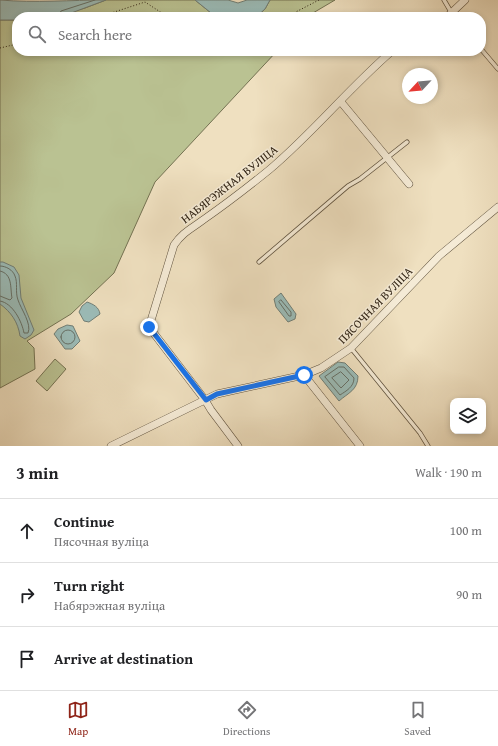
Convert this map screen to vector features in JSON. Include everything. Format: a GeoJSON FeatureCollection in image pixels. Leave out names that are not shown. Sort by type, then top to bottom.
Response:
{"type":"FeatureCollection","features":[{"type":"Feature","properties":{"kind":"street"},"geometry":{"type":"LineString","coordinates":[[454,12],[465,0]]}},
{"type":"Feature","properties":{"kind":"street","name":"НАБЯРЭЖНАЯ ВУЛІЦА"},"geometry":{"type":"LineString","coordinates":[[206,400],[149,327],[174,245],[181,234],[203,220],[269,169],[341,102],[365,74],[386,56]]}},
{"type":"Feature","properties":{"kind":"street"},"geometry":{"type":"LineString","coordinates":[[341,102],[409,184]]}},
{"type":"Feature","properties":{"kind":"street","name":"ПЯСОЧНАЯ ВУЛІЦА"},"geometry":{"type":"LineString","coordinates":[[111,446],[217,394],[315,372],[351,348],[439,256],[498,207]]}},
{"type":"Feature","properties":{"kind":"street"},"geometry":{"type":"LineString","coordinates":[[304,375],[360,446]]}},
{"type":"Feature","properties":{"kind":"street"},"geometry":{"type":"LineString","coordinates":[[206,400],[211,410],[238,446]]}},
{"type":"Feature","properties":{"kind":"lane"},"geometry":{"type":"LineString","coordinates":[[444,0],[449,12]]}},
{"type":"Feature","properties":{"kind":"lane"},"geometry":{"type":"LineString","coordinates":[[486,55],[498,69]]}},
{"type":"Feature","properties":{"kind":"lane"},"geometry":{"type":"LineString","coordinates":[[259,262],[348,186],[360,180],[386,157],[407,142]]}},
{"type":"Feature","properties":{"kind":"lane"},"geometry":{"type":"LineString","coordinates":[[351,348],[420,433],[428,446]]}},
{"type":"Feature","properties":{"kind":"path"},"geometry":{"type":"LineString","coordinates":[[296,12],[319,0]]}},
{"type":"Feature","properties":{"kind":"path"},"geometry":{"type":"LineString","coordinates":[[114,12],[145,2],[160,12]]}},
{"type":"Feature","properties":{"kind":"path"},"geometry":{"type":"LineString","coordinates":[[0,48],[12,45]]}},
{"type":"Feature","properties":{"kind":"green space"},"geometry":{"type":"Polygon","coordinates":[[[106,0],[195,0],[210,12],[70,12],[106,0]]]}},
{"type":"Feature","properties":{"kind":"green space"},"geometry":{"type":"Polygon","coordinates":[[[270,0],[335,0],[315,12],[262,12],[270,0]]]}},
{"type":"Feature","properties":{"kind":"green space"},"geometry":{"type":"Polygon","coordinates":[[[0,20],[12,20],[12,56],[272,56],[155,182],[114,273],[71,314],[27,341],[34,348],[35,369],[0,388],[0,20]]]}},
{"type":"Feature","properties":{"kind":"green space"},"geometry":{"type":"Polygon","coordinates":[[[55,359],[66,369],[47,391],[36,381],[55,359]]]}},
{"type":"Feature","properties":{"kind":"water"},"geometry":{"type":"Polygon","coordinates":[[[0,0],[106,0],[74,12],[12,12],[12,20],[0,20],[0,0]]]}},
{"type":"Feature","properties":{"kind":"water"},"geometry":{"type":"Polygon","coordinates":[[[195,0],[228,0],[238,3],[247,0],[270,0],[262,12],[210,12],[195,0]]]}},
{"type":"Feature","properties":{"kind":"water"},"geometry":{"type":"Polygon","coordinates":[[[0,262],[14,267],[19,275],[21,298],[34,330],[31,335],[25,339],[20,336],[18,326],[13,318],[0,304],[0,262]]]}},
{"type":"Feature","properties":{"kind":"water"},"geometry":{"type":"Polygon","coordinates":[[[281,293],[296,314],[295,319],[288,322],[276,307],[274,299],[281,293]]]}},
{"type":"Feature","properties":{"kind":"water"},"geometry":{"type":"Polygon","coordinates":[[[87,302],[95,306],[100,314],[89,322],[84,321],[79,312],[82,306],[87,302]]]}},
{"type":"Feature","properties":{"kind":"water"},"geometry":{"type":"Polygon","coordinates":[[[67,325],[73,326],[80,341],[72,349],[65,349],[54,334],[58,329],[67,325]]]}},
{"type":"Feature","properties":{"kind":"water"},"geometry":{"type":"Polygon","coordinates":[[[338,362],[345,363],[358,376],[358,381],[354,388],[339,401],[319,376],[338,362]]]}},
{"type":"Feature","properties":{"kind":"route"},"geometry":{"type":"LineString","coordinates":[[149,327],[206,400],[217,394],[304,375]]}}]}
